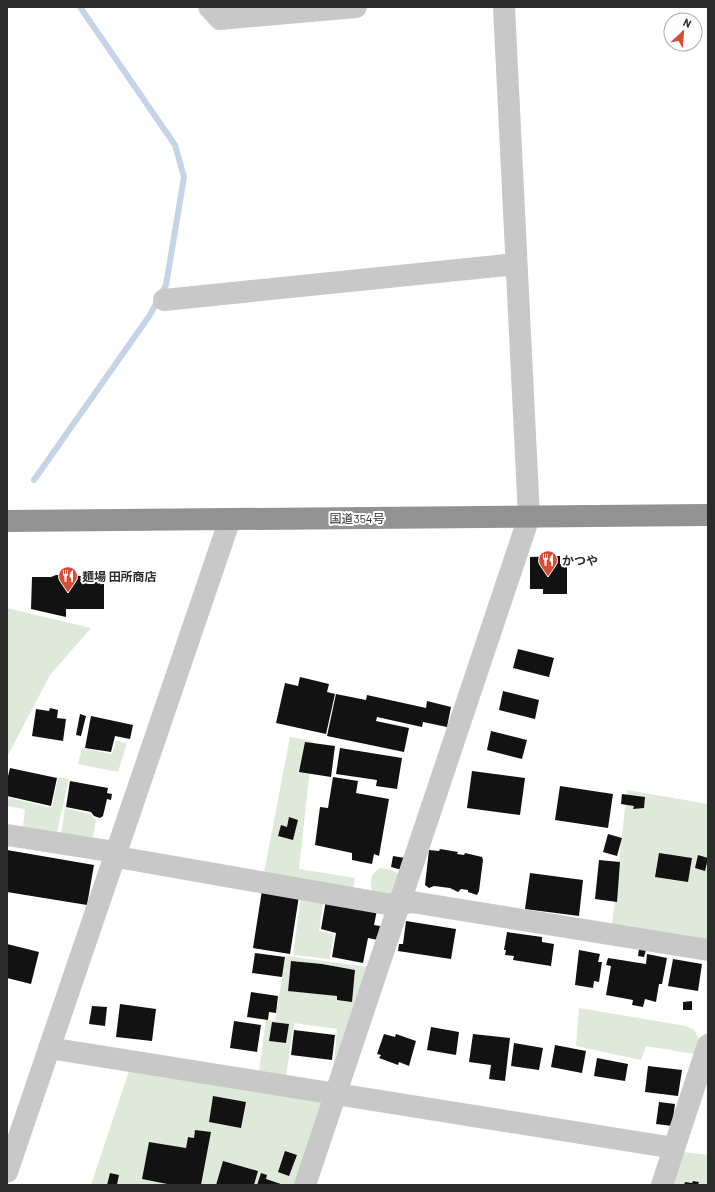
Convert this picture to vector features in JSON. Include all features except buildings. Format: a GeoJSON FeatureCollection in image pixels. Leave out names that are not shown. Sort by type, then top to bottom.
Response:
{"type":"FeatureCollection","features":[{"type":"Feature","properties":{"kind":"highway","name":"国道354号"},"geometry":{"type":"LineString","coordinates":[[7,521],[708,515]]}},
{"type":"Feature","properties":{"kind":"street"},"geometry":{"type":"LineString","coordinates":[[209,7],[220,19],[356,7]]}},
{"type":"Feature","properties":{"kind":"street"},"geometry":{"type":"LineString","coordinates":[[305,1185],[529,517],[504,7]]}},
{"type":"Feature","properties":{"kind":"street"},"geometry":{"type":"LineString","coordinates":[[164,300],[516,264]]}},
{"type":"Feature","properties":{"kind":"street"},"geometry":{"type":"LineString","coordinates":[[7,1172],[230,519]]}},
{"type":"Feature","properties":{"kind":"street"},"geometry":{"type":"LineString","coordinates":[[7,835],[115,854],[123,858],[384,904],[392,905],[401,902],[412,902],[708,950]]}},
{"type":"Feature","properties":{"kind":"street"},"geometry":{"type":"LineString","coordinates":[[662,1185],[708,1045]]}},
{"type":"Feature","properties":{"kind":"street"},"geometry":{"type":"LineString","coordinates":[[49,1048],[674,1148]]}},
{"type":"Feature","properties":{"kind":"green space"},"geometry":{"type":"Polygon","coordinates":[[[7,608],[91,628],[50,675],[7,757],[7,608]]]}},
{"type":"Feature","properties":{"kind":"green space"},"geometry":{"type":"Polygon","coordinates":[[[290,737],[313,741],[299,869],[355,878],[353,889],[264,873],[290,737]]]}},
{"type":"Feature","properties":{"kind":"green space"},"geometry":{"type":"Polygon","coordinates":[[[116,741],[127,743],[118,772],[78,764],[82,748],[112,754],[116,741]]]}},
{"type":"Feature","properties":{"kind":"green space"},"geometry":{"type":"Polygon","coordinates":[[[58,777],[69,779],[57,832],[23,827],[25,809],[7,806],[7,797],[52,808],[58,777]]]}},
{"type":"Feature","properties":{"kind":"green space"},"geometry":{"type":"Polygon","coordinates":[[[627,790],[708,804],[708,942],[612,925],[627,790]]]}},
{"type":"Feature","properties":{"kind":"green space"},"geometry":{"type":"Polygon","coordinates":[[[65,808],[90,814],[96,820],[93,837],[61,834],[65,808]]]}},
{"type":"Feature","properties":{"kind":"green space"},"geometry":{"type":"Polygon","coordinates":[[[380,868],[388,869],[400,874],[390,897],[372,892],[371,884],[373,875],[380,868]]]}},
{"type":"Feature","properties":{"kind":"green space"},"geometry":{"type":"Polygon","coordinates":[[[301,895],[324,899],[319,931],[334,934],[330,959],[293,955],[301,895]]]}},
{"type":"Feature","properties":{"kind":"green space"},"geometry":{"type":"Polygon","coordinates":[[[286,956],[369,967],[339,1063],[334,1062],[337,1029],[294,1023],[286,1076],[259,1071],[266,1020],[282,1021],[275,1020],[286,956]],[[291,961],[288,990],[337,996],[337,1000],[352,1002],[355,970],[322,964],[291,961]],[[272,1022],[269,1041],[286,1043],[289,1024],[272,1022]]]}},
{"type":"Feature","properties":{"kind":"green space"},"geometry":{"type":"Polygon","coordinates":[[[579,1008],[686,1026],[694,1030],[699,1039],[694,1054],[646,1046],[641,1060],[576,1046],[579,1008]]]}},
{"type":"Feature","properties":{"kind":"green space"},"geometry":{"type":"Polygon","coordinates":[[[129,1071],[327,1097],[296,1185],[285,1185],[266,1179],[267,1175],[262,1173],[257,1185],[254,1185],[258,1171],[223,1161],[216,1185],[201,1185],[211,1133],[195,1130],[194,1138],[188,1137],[186,1148],[149,1142],[142,1179],[172,1185],[117,1185],[119,1175],[110,1173],[107,1185],[91,1185],[129,1071]],[[213,1096],[209,1122],[241,1127],[245,1102],[213,1096]]]}},
{"type":"Feature","properties":{"kind":"green space"},"geometry":{"type":"Polygon","coordinates":[[[683,1152],[708,1155],[708,1185],[698,1185],[699,1182],[693,1181],[692,1183],[685,1182],[684,1185],[671,1185],[683,1152]]]}},
{"type":"Feature","properties":{"kind":"waterway"},"geometry":{"type":"LineString","coordinates":[[34,480],[150,315],[166,285],[184,177],[175,145],[80,7]]}},
{"type":"Feature","properties":{"kind":"place","name":"かつや"},"geometry":{"type":"Point","coordinates":[548,577]}},
{"type":"Feature","properties":{"kind":"place","name":"麺場 田所商店"},"geometry":{"type":"Point","coordinates":[68,593]}}]}
